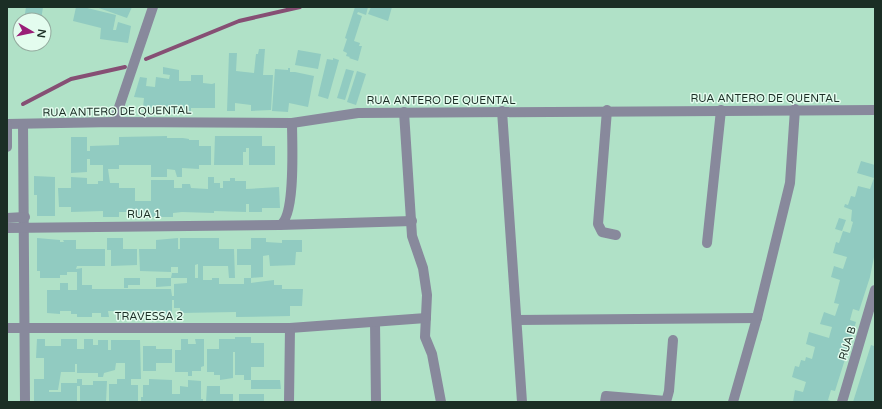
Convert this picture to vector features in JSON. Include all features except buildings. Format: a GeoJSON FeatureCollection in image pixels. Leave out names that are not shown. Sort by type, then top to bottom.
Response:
{"type":"FeatureCollection","features":[{"type":"Feature","properties":{"kind":"street"},"geometry":{"type":"LineString","coordinates":[[114,122],[153,7]]}},
{"type":"Feature","properties":{"kind":"street"},"geometry":{"type":"LineString","coordinates":[[733,402],[758,318],[790,183],[795,109]]}},
{"type":"Feature","properties":{"kind":"street","name":"RUA ANTERO DE QUENTAL"},"geometry":{"type":"LineString","coordinates":[[7,124],[114,122],[292,123],[358,113],[404,112],[795,109],[875,110]]}},
{"type":"Feature","properties":{"kind":"street"},"geometry":{"type":"LineString","coordinates":[[607,110],[598,224],[602,232],[616,235]]}},
{"type":"Feature","properties":{"kind":"street"},"geometry":{"type":"LineString","coordinates":[[706,243],[721,110]]}},
{"type":"Feature","properties":{"kind":"street"},"geometry":{"type":"LineString","coordinates":[[404,112],[412,236],[421,262],[427,295],[425,337],[432,354],[441,402]]}},
{"type":"Feature","properties":{"kind":"street"},"geometry":{"type":"LineString","coordinates":[[502,112],[522,402]]}},
{"type":"Feature","properties":{"kind":"street"},"geometry":{"type":"LineString","coordinates":[[280,225],[287,220],[292,196],[292,123]]}},
{"type":"Feature","properties":{"kind":"street"},"geometry":{"type":"LineString","coordinates":[[7,124],[7,147]]}},
{"type":"Feature","properties":{"kind":"street"},"geometry":{"type":"LineString","coordinates":[[23,124],[25,222],[25,402]]}},
{"type":"Feature","properties":{"kind":"street","name":"RUA 1"},"geometry":{"type":"LineString","coordinates":[[7,218],[25,222],[280,225],[412,221]]}},
{"type":"Feature","properties":{"kind":"street","name":"RUA 1"},"geometry":{"type":"LineString","coordinates":[[7,228],[25,222]]}},
{"type":"Feature","properties":{"kind":"street","name":"RUA B"},"geometry":{"type":"LineString","coordinates":[[842,402],[875,290]]}},
{"type":"Feature","properties":{"kind":"street","name":"TRAVESSA 2"},"geometry":{"type":"LineString","coordinates":[[7,328],[290,328],[426,318]]}},
{"type":"Feature","properties":{"kind":"street"},"geometry":{"type":"LineString","coordinates":[[517,320],[758,318]]}},
{"type":"Feature","properties":{"kind":"street"},"geometry":{"type":"LineString","coordinates":[[375,322],[376,402]]}},
{"type":"Feature","properties":{"kind":"street"},"geometry":{"type":"LineString","coordinates":[[289,402],[290,328]]}},
{"type":"Feature","properties":{"kind":"street"},"geometry":{"type":"LineString","coordinates":[[605,402],[606,396],[666,401],[669,391],[673,340]]}},
{"type":"Feature","properties":{"kind":"waterway"},"geometry":{"type":"LineString","coordinates":[[146,59],[239,21],[300,7]]}},
{"type":"Feature","properties":{"kind":"waterway"},"geometry":{"type":"LineString","coordinates":[[23,104],[71,79],[125,67]]}}]}
